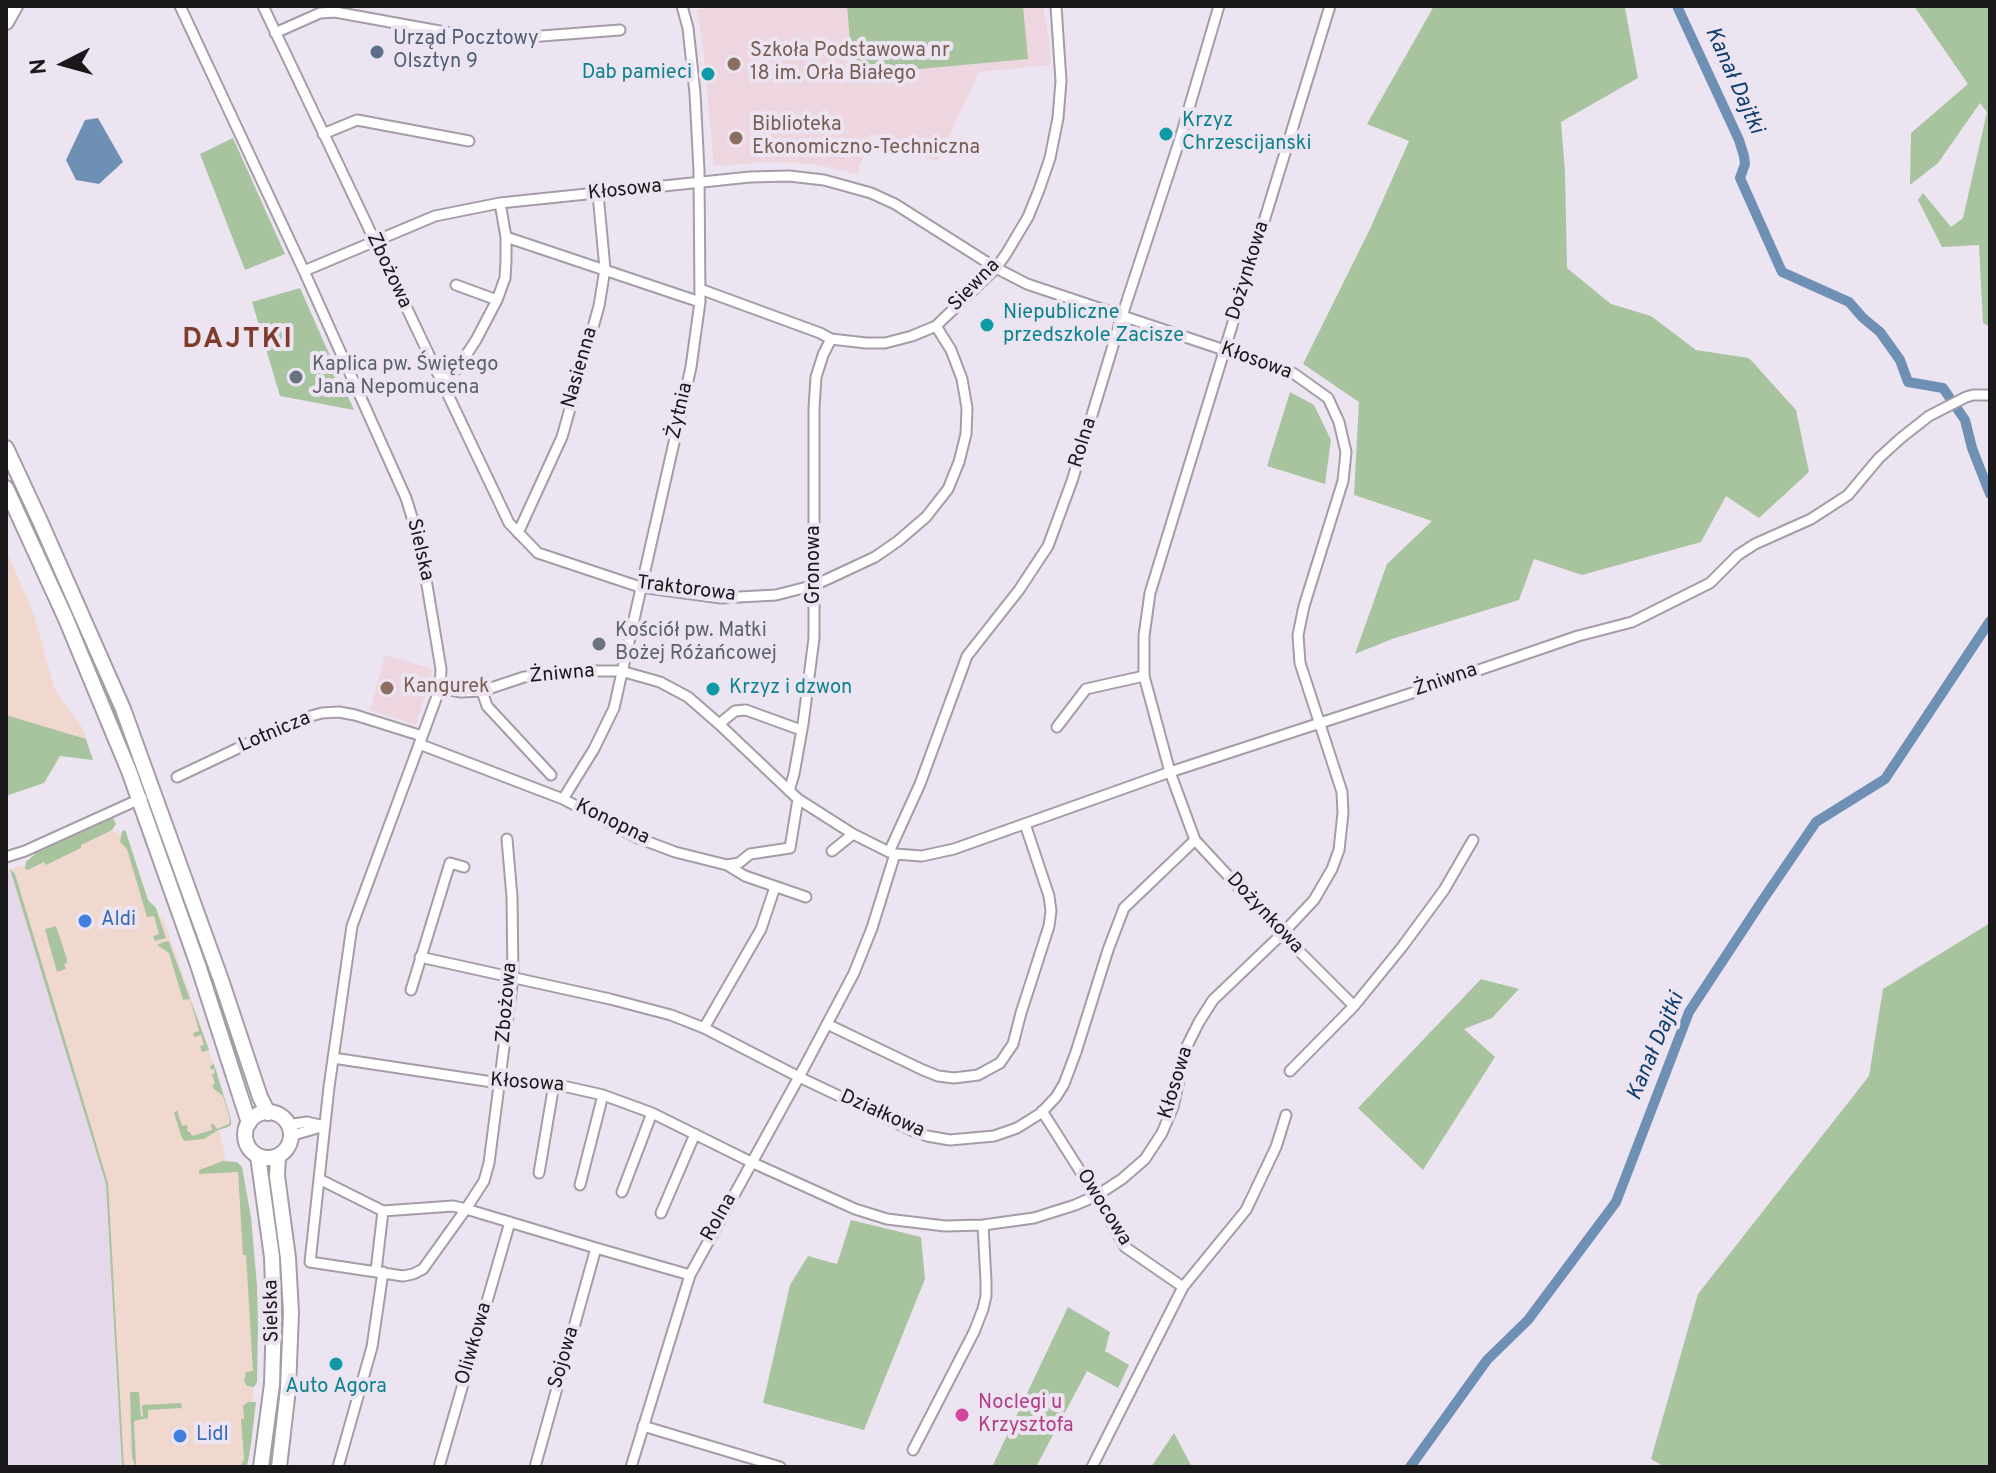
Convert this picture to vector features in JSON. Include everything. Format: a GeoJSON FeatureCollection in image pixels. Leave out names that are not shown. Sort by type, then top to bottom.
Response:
{"type":"FeatureCollection","features":[{"type":"Feature","properties":{"kind":"main road"},"geometry":{"type":"LineString","coordinates":[[6,22],[15,6]]}},
{"type":"Feature","properties":{"kind":"main road"},"geometry":{"type":"LineString","coordinates":[[6,448],[123,709],[268,1113]]}},
{"type":"Feature","properties":{"kind":"main road","name":"Sielska"},"geometry":{"type":"LineString","coordinates":[[6,488],[103,705],[139,799],[229,1058],[249,1123],[246,1141],[258,1156],[272,1257],[274,1316],[270,1404],[261,1467]]}},
{"type":"Feature","properties":{"kind":"main road"},"geometry":{"type":"LineString","coordinates":[[249,1123],[260,1114],[268,1113],[279,1116],[289,1131],[287,1148],[278,1156],[258,1156]]}},
{"type":"Feature","properties":{"kind":"main road","name":"Sielska"},"geometry":{"type":"LineString","coordinates":[[278,1156],[277,1176],[288,1258],[291,1313],[288,1389],[279,1467]]}},
{"type":"Feature","properties":{"kind":"street","name":"Sielska"},"geometry":{"type":"LineString","coordinates":[[180,6],[406,498],[424,567],[441,669],[440,688],[352,926],[324,1126],[310,1262]]}},
{"type":"Feature","properties":{"kind":"street","name":"Zbożowa"},"geometry":{"type":"LineString","coordinates":[[263,6],[440,382],[509,523],[518,533]]}},
{"type":"Feature","properties":{"kind":"street","name":"Żytnia"},"geometry":{"type":"LineString","coordinates":[[563,799],[594,749],[614,708],[691,367],[700,302],[699,183],[695,93],[688,28],[682,6]]}},
{"type":"Feature","properties":{"kind":"street","name":"Rolna"},"geometry":{"type":"LineString","coordinates":[[631,1467],[690,1275],[854,973],[872,928],[892,853],[967,656],[1019,590],[1048,546],[1072,481],[1219,6]]}},
{"type":"Feature","properties":{"kind":"street","name":"Dożynkowa"},"geometry":{"type":"LineString","coordinates":[[1330,6],[1150,593],[1144,636],[1144,676],[1170,772],[1195,840],[1354,1006]]}},
{"type":"Feature","properties":{"kind":"street","name":"Siewna"},"geometry":{"type":"LineString","coordinates":[[700,289],[831,339],[885,343],[936,326],[996,268],[1028,217],[1039,190],[1050,158],[1058,118],[1060,7]]}},
{"type":"Feature","properties":{"kind":"street"},"geometry":{"type":"LineString","coordinates":[[275,33],[320,13],[335,12],[489,40],[620,30]]}},
{"type":"Feature","properties":{"kind":"street"},"geometry":{"type":"LineString","coordinates":[[323,134],[357,120],[469,141]]}},
{"type":"Feature","properties":{"kind":"street","name":"Kłosowa"},"geometry":{"type":"LineString","coordinates":[[304,271],[435,216],[500,203],[777,176],[824,180],[895,204],[1027,284],[1293,373],[1333,404],[1346,452],[1343,481],[1298,635],[1300,663],[1342,792],[1339,850],[1314,900],[1213,1000],[1199,1022],[1186,1048],[1173,1107],[1162,1133],[1145,1159],[1096,1196],[1034,1218],[983,1225],[945,1226],[887,1219],[855,1209],[652,1113],[603,1095],[554,1084],[499,1083],[333,1058]]}},
{"type":"Feature","properties":{"kind":"street","name":"Nasienna"},"geometry":{"type":"LineString","coordinates":[[518,533],[562,437],[599,306],[605,269],[598,194]]}},
{"type":"Feature","properties":{"kind":"street"},"geometry":{"type":"LineString","coordinates":[[440,382],[457,369],[470,350],[497,300],[505,278],[506,237],[500,203]]}},
{"type":"Feature","properties":{"kind":"street"},"geometry":{"type":"LineString","coordinates":[[506,237],[700,302]]}},
{"type":"Feature","properties":{"kind":"street"},"geometry":{"type":"LineString","coordinates":[[456,285],[497,300]]}},
{"type":"Feature","properties":{"kind":"street","name":"Traktorowa"},"geometry":{"type":"LineString","coordinates":[[518,533],[538,553],[640,587],[721,598],[776,595],[815,585],[875,557],[926,517],[948,489],[959,462],[966,434],[967,408],[962,379],[951,350],[936,326]]}},
{"type":"Feature","properties":{"kind":"street","name":"Gronowa"},"geometry":{"type":"LineString","coordinates":[[789,791],[814,638],[816,377],[831,339]]}},
{"type":"Feature","properties":{"kind":"street","name":"Żniwna"},"geometry":{"type":"LineString","coordinates":[[440,688],[461,692],[482,691],[524,677],[593,671],[621,671],[660,682],[688,697],[798,799],[853,834],[892,853],[922,856],[954,849],[1170,772],[1578,636],[1632,622],[1710,583],[1738,555],[1755,544],[1811,519],[1848,495],[1879,458],[1929,416],[1966,397],[1990,395]]}},
{"type":"Feature","properties":{"kind":"street"},"geometry":{"type":"LineString","coordinates":[[1057,727],[1086,689],[1144,676]]}},
{"type":"Feature","properties":{"kind":"street"},"geometry":{"type":"LineString","coordinates":[[482,691],[487,706],[551,775]]}},
{"type":"Feature","properties":{"kind":"street"},"geometry":{"type":"LineString","coordinates":[[719,724],[735,711],[746,710],[801,730]]}},
{"type":"Feature","properties":{"kind":"street","name":"Lotnicza"},"geometry":{"type":"LineString","coordinates":[[177,777],[300,719],[322,713],[355,715],[420,740]]}},
{"type":"Feature","properties":{"kind":"street","name":"Konopna"},"geometry":{"type":"LineString","coordinates":[[420,740],[563,799],[638,838],[675,852],[727,865],[745,876],[806,897]]}},
{"type":"Feature","properties":{"kind":"street"},"geometry":{"type":"LineString","coordinates":[[6,857],[155,794]]}},
{"type":"Feature","properties":{"kind":"street"},"geometry":{"type":"LineString","coordinates":[[727,865],[739,863],[750,854],[790,848],[798,799]]}},
{"type":"Feature","properties":{"kind":"street"},"geometry":{"type":"LineString","coordinates":[[827,1024],[938,1076],[978,1075],[1000,1063],[1013,1044],[1051,911],[1025,824]]}},
{"type":"Feature","properties":{"kind":"street"},"geometry":{"type":"LineString","coordinates":[[832,851],[853,834]]}},
{"type":"Feature","properties":{"kind":"street","name":"Zbożowa"},"geometry":{"type":"LineString","coordinates":[[310,1262],[403,1276],[413,1274],[423,1269],[484,1181],[489,1163],[513,977],[512,897],[507,839]]}},
{"type":"Feature","properties":{"kind":"street","name":"Działkowa"},"geometry":{"type":"LineString","coordinates":[[420,957],[671,1015],[927,1136],[950,1140],[994,1136],[1017,1128],[1056,1097],[1076,1052],[1124,908],[1195,840]]}},
{"type":"Feature","properties":{"kind":"street"},"geometry":{"type":"LineString","coordinates":[[1290,1071],[1354,1006],[1402,947],[1444,890],[1473,840]]}},
{"type":"Feature","properties":{"kind":"street"},"geometry":{"type":"LineString","coordinates":[[411,990],[450,863],[464,867]]}},
{"type":"Feature","properties":{"kind":"street"},"geometry":{"type":"LineString","coordinates":[[704,1028],[761,929],[775,887]]}},
{"type":"Feature","properties":{"kind":"street"},"geometry":{"type":"LineString","coordinates":[[539,1173],[554,1084]]}},
{"type":"Feature","properties":{"kind":"street"},"geometry":{"type":"LineString","coordinates":[[580,1185],[603,1095]]}},
{"type":"Feature","properties":{"kind":"street","name":"Owocowa"},"geometry":{"type":"LineString","coordinates":[[1042,1111],[1125,1247],[1183,1287]]}},
{"type":"Feature","properties":{"kind":"street"},"geometry":{"type":"LineString","coordinates":[[622,1192],[652,1113]]}},
{"type":"Feature","properties":{"kind":"street"},"geometry":{"type":"LineString","coordinates":[[1092,1467],[1183,1287],[1246,1210],[1276,1147],[1286,1115]]}},
{"type":"Feature","properties":{"kind":"street"},"geometry":{"type":"LineString","coordinates":[[289,1131],[324,1126]]}},
{"type":"Feature","properties":{"kind":"street"},"geometry":{"type":"LineString","coordinates":[[661,1213],[695,1134]]}},
{"type":"Feature","properties":{"kind":"street"},"geometry":{"type":"LineString","coordinates":[[319,1179],[383,1211],[453,1206],[690,1275]]}},
{"type":"Feature","properties":{"kind":"street"},"geometry":{"type":"LineString","coordinates":[[338,1467],[372,1347],[383,1211]]}},
{"type":"Feature","properties":{"kind":"street","name":"Oliwkowa"},"geometry":{"type":"LineString","coordinates":[[439,1467],[510,1222]]}},
{"type":"Feature","properties":{"kind":"street"},"geometry":{"type":"LineString","coordinates":[[913,1450],[983,1309],[986,1296],[983,1225]]}},
{"type":"Feature","properties":{"kind":"street","name":"Sojowa"},"geometry":{"type":"LineString","coordinates":[[535,1467],[596,1248]]}},
{"type":"Feature","properties":{"kind":"street"},"geometry":{"type":"LineString","coordinates":[[643,1426],[780,1467]]}},
{"type":"Feature","properties":{"kind":"street"},"geometry":{"type":"LineString","coordinates":[[740,1467],[743,1456]]}},
{"type":"Feature","properties":{"kind":"shaded area"},"geometry":{"type":"Polygon","coordinates":[[[713,6],[1043,6],[1051,65],[979,72],[937,162],[870,134],[857,174],[813,164],[769,162],[714,166],[702,37],[696,10],[713,6]]]}},
{"type":"Feature","properties":{"kind":"shaded area"},"geometry":{"type":"Polygon","coordinates":[[[6,549],[34,615],[55,690],[83,729],[86,739],[6,715],[6,549]]]}},
{"type":"Feature","properties":{"kind":"shaded area"},"geometry":{"type":"Polygon","coordinates":[[[385,655],[433,669],[416,725],[370,710],[385,655]]]}},
{"type":"Feature","properties":{"kind":"shaded area"},"geometry":{"type":"Polygon","coordinates":[[[106,829],[123,835],[146,909],[163,918],[230,1119],[227,1127],[219,1129],[226,1162],[241,1165],[255,1370],[244,1467],[122,1467],[106,1184],[10,869],[37,862],[106,829]]]}},
{"type":"Feature","properties":{"kind":"shaded area"},"geometry":{"type":"Polygon","coordinates":[[[6,869],[10,869],[106,1184],[122,1467],[6,1467],[6,869]]]}},
{"type":"Feature","properties":{"kind":"green space"},"geometry":{"type":"Polygon","coordinates":[[[847,6],[1023,6],[1028,59],[853,75],[847,6]]]}},
{"type":"Feature","properties":{"kind":"green space"},"geometry":{"type":"Polygon","coordinates":[[[1434,6],[1625,8],[1638,78],[1561,122],[1567,268],[1611,304],[1651,316],[1696,350],[1749,358],[1796,410],[1809,472],[1759,518],[1726,496],[1701,542],[1582,575],[1534,559],[1519,600],[1392,639],[1355,654],[1387,564],[1432,521],[1354,495],[1359,402],[1303,364],[1369,231],[1409,141],[1367,124],[1434,6]]]}},
{"type":"Feature","properties":{"kind":"green space"},"geometry":{"type":"Polygon","coordinates":[[[1914,6],[1990,6],[1990,327],[1983,323],[1979,245],[1942,247],[1918,200],[1923,193],[1951,227],[1963,218],[1987,112],[1980,103],[1938,163],[1910,185],[1911,133],[1968,84],[1914,6]]]}},
{"type":"Feature","properties":{"kind":"green space"},"geometry":{"type":"Polygon","coordinates":[[[233,138],[285,254],[245,270],[200,154],[233,138]]]}},
{"type":"Feature","properties":{"kind":"green space"},"geometry":{"type":"Polygon","coordinates":[[[300,288],[354,410],[280,396],[252,302],[300,288]]]}},
{"type":"Feature","properties":{"kind":"green space"},"geometry":{"type":"Polygon","coordinates":[[[1290,392],[1314,405],[1331,440],[1325,484],[1267,466],[1290,392]]]}},
{"type":"Feature","properties":{"kind":"green space"},"geometry":{"type":"Polygon","coordinates":[[[6,715],[86,739],[93,760],[60,756],[44,783],[6,796],[6,715]]]}},
{"type":"Feature","properties":{"kind":"green space"},"geometry":{"type":"Polygon","coordinates":[[[113,818],[116,824],[112,830],[81,845],[81,848],[46,865],[44,862],[25,869],[26,862],[36,853],[113,818]]]}},
{"type":"Feature","properties":{"kind":"green space"},"geometry":{"type":"Polygon","coordinates":[[[124,830],[148,900],[156,908],[166,938],[155,941],[153,936],[159,934],[154,916],[147,917],[127,849],[120,842],[124,830]]]}},
{"type":"Feature","properties":{"kind":"green space"},"geometry":{"type":"Polygon","coordinates":[[[10,869],[15,874],[108,1183],[124,1467],[106,1184],[10,869]]]}},
{"type":"Feature","properties":{"kind":"green space"},"geometry":{"type":"Polygon","coordinates":[[[1990,923],[1990,1467],[1665,1467],[1651,1459],[1698,1294],[1869,1076],[1883,989],[1990,923]]]}},
{"type":"Feature","properties":{"kind":"green space"},"geometry":{"type":"Polygon","coordinates":[[[56,926],[67,959],[64,964],[66,969],[57,972],[45,929],[56,926]]]}},
{"type":"Feature","properties":{"kind":"green space"},"geometry":{"type":"Polygon","coordinates":[[[169,942],[209,1050],[202,1052],[200,1046],[204,1045],[201,1035],[194,1037],[193,1033],[199,1031],[190,999],[183,1000],[169,953],[157,945],[169,942]]]}},
{"type":"Feature","properties":{"kind":"green space"},"geometry":{"type":"Polygon","coordinates":[[[1481,979],[1519,989],[1492,1018],[1464,1029],[1495,1057],[1423,1170],[1358,1108],[1481,979]]]}},
{"type":"Feature","properties":{"kind":"green space"},"geometry":{"type":"Polygon","coordinates":[[[214,1064],[231,1119],[231,1125],[204,1139],[185,1141],[174,1113],[177,1110],[182,1126],[187,1125],[192,1136],[212,1130],[211,1124],[217,1129],[229,1124],[223,1096],[212,1085],[215,1084],[212,1074],[215,1073],[210,1066],[214,1064]]]}},
{"type":"Feature","properties":{"kind":"green space"},"geometry":{"type":"Polygon","coordinates":[[[223,1161],[237,1162],[242,1167],[251,1217],[258,1327],[257,1382],[254,1387],[247,1386],[244,1381],[246,1372],[253,1371],[238,1172],[199,1172],[223,1161]]]}},
{"type":"Feature","properties":{"kind":"green space"},"geometry":{"type":"Polygon","coordinates":[[[851,1220],[921,1237],[925,1279],[864,1430],[763,1403],[790,1285],[808,1256],[837,1264],[851,1220]]]}},
{"type":"Feature","properties":{"kind":"green space"},"geometry":{"type":"Polygon","coordinates":[[[1068,1307],[1110,1332],[1105,1351],[1129,1365],[1118,1388],[1087,1371],[1036,1467],[992,1467],[1068,1307]]]}},
{"type":"Feature","properties":{"kind":"green space"},"geometry":{"type":"Polygon","coordinates":[[[130,1392],[139,1392],[141,1417],[142,1405],[181,1403],[182,1408],[148,1410],[148,1418],[134,1421],[136,1465],[140,1467],[135,1465],[132,1457],[130,1392]]]}},
{"type":"Feature","properties":{"kind":"green space"},"geometry":{"type":"Polygon","coordinates":[[[256,1402],[251,1444],[247,1467],[240,1467],[244,1459],[241,1419],[244,1419],[243,1406],[256,1402]]]}},
{"type":"Feature","properties":{"kind":"green space"},"geometry":{"type":"Polygon","coordinates":[[[1174,1433],[1192,1467],[1151,1467],[1174,1433]]]}},
{"type":"Feature","properties":{"kind":"water"},"geometry":{"type":"Polygon","coordinates":[[[98,118],[123,162],[99,184],[76,180],[66,160],[85,120],[98,118]]]}},
{"type":"Feature","properties":{"kind":"waterway","name":"Kanał Dajtki"},"geometry":{"type":"LineString","coordinates":[[1677,6],[1739,140],[1745,164],[1740,178],[1782,272],[1849,302],[1880,332],[1900,360],[1908,382],[1943,388],[1965,420],[1990,494]]}},
{"type":"Feature","properties":{"kind":"waterway","name":"Kanał Dajtki"},"geometry":{"type":"LineString","coordinates":[[1410,1467],[1487,1360],[1528,1320],[1616,1202],[1689,1012],[1816,822],[1885,779],[1990,621]]}},
{"type":"Feature","properties":{"kind":"place","name":"Urząd Pocztowy Olsztyn 9"},"geometry":{"type":"Point","coordinates":[377,52]}},
{"type":"Feature","properties":{"kind":"place","name":"Szkoła Podstawowa nr 18 im. Orła Białego"},"geometry":{"type":"Point","coordinates":[734,64]}},
{"type":"Feature","properties":{"kind":"place","name":"Dab pamieci"},"geometry":{"type":"Point","coordinates":[708,74]}},
{"type":"Feature","properties":{"kind":"place","name":"Krzyz Chrzescijanski"},"geometry":{"type":"Point","coordinates":[1166,134]}},
{"type":"Feature","properties":{"kind":"place","name":"Biblioteka Ekonomiczno-Techniczna"},"geometry":{"type":"Point","coordinates":[736,138]}},
{"type":"Feature","properties":{"kind":"place","name":"Niepubliczne przedszkole Zacisze"},"geometry":{"type":"Point","coordinates":[987,325]}},
{"type":"Feature","properties":{"kind":"place","name":"Kaplica pw. Świętego Jana Nepomucena"},"geometry":{"type":"Point","coordinates":[296,377]}},
{"type":"Feature","properties":{"kind":"place","name":"Kościół pw. Matki Bożej Różańcowej"},"geometry":{"type":"Point","coordinates":[599,644]}},
{"type":"Feature","properties":{"kind":"place","name":"Kangurek"},"geometry":{"type":"Point","coordinates":[387,688]}},
{"type":"Feature","properties":{"kind":"place","name":"Krzyz i dzwon"},"geometry":{"type":"Point","coordinates":[713,689]}},
{"type":"Feature","properties":{"kind":"place","name":"Aldi"},"geometry":{"type":"Point","coordinates":[85,921]}},
{"type":"Feature","properties":{"kind":"place","name":"Auto Agora"},"geometry":{"type":"Point","coordinates":[336,1364]}},
{"type":"Feature","properties":{"kind":"place","name":"Noclegi u Krzysztofa"},"geometry":{"type":"Point","coordinates":[962,1415]}},
{"type":"Feature","properties":{"kind":"place","name":"Lidl"},"geometry":{"type":"Point","coordinates":[180,1436]}},
{"type":"Feature","properties":{"kind":"district","name":"DAJTKI"},"geometry":{"type":"Point","coordinates":[238,341]}}]}
